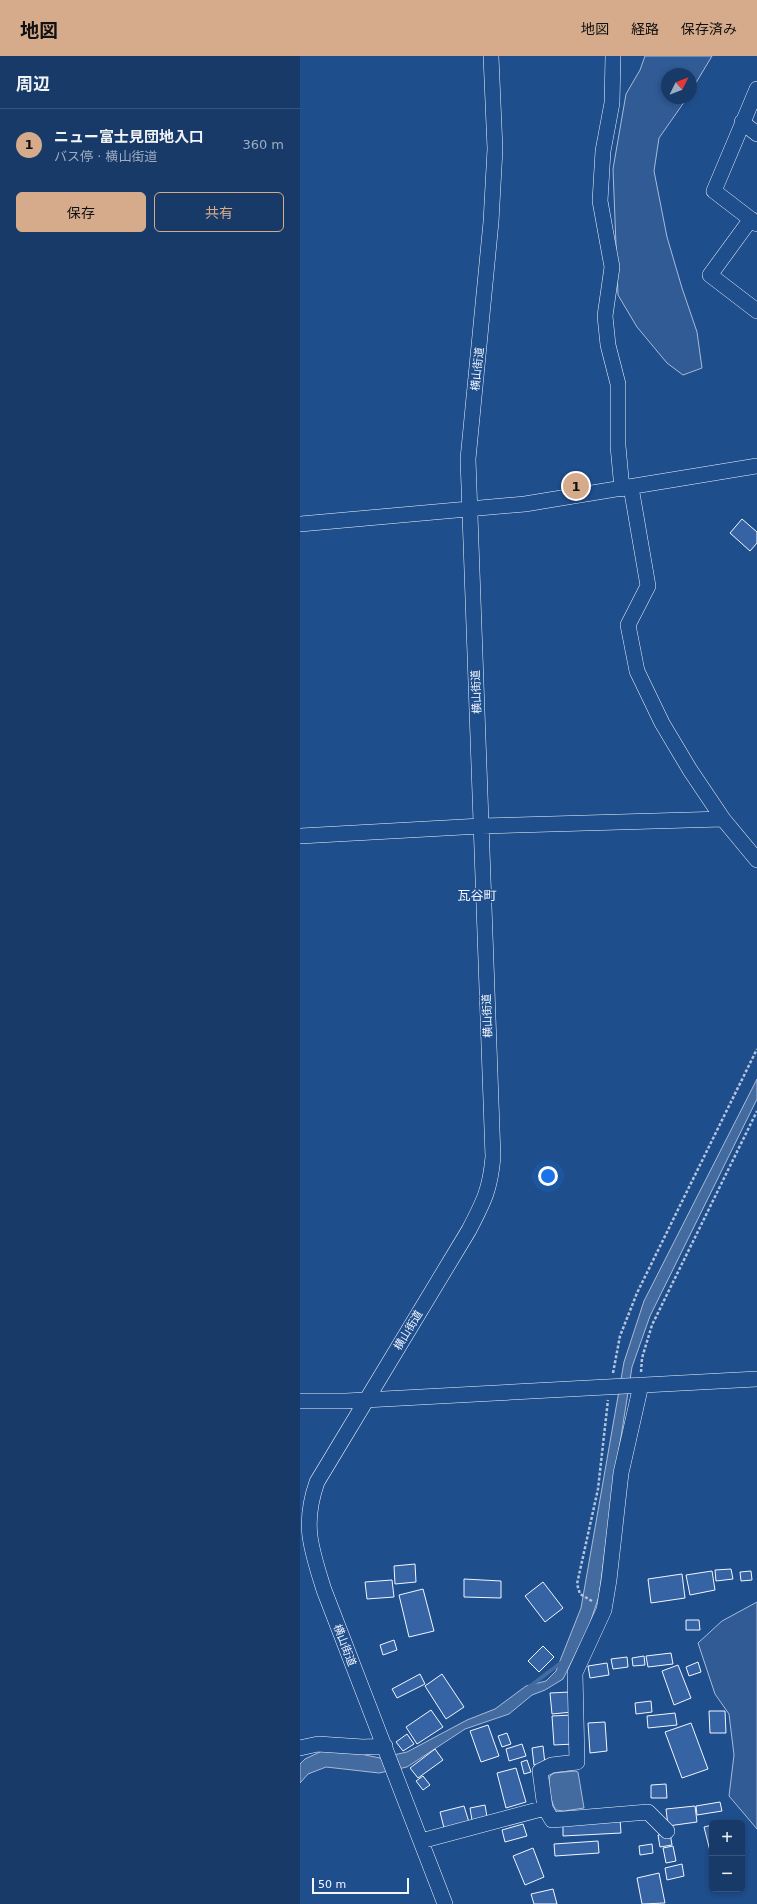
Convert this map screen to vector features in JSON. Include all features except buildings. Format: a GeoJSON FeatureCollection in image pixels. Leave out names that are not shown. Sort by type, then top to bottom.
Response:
{"type":"FeatureCollection","features":[{"type":"Feature","properties":{"kind":"street","name":"横山街道"},"geometry":{"type":"LineString","coordinates":[[445,1904],[324,1590],[309,1536],[308,1516],[317,1482],[469,1230],[486,1197],[491,1178],[493,1157],[468,459],[493,193],[495,149],[491,56]]}},
{"type":"Feature","properties":{"kind":"street"},"geometry":{"type":"LineString","coordinates":[[613,56],[612,104],[603,150],[600,202],[612,266],[605,316],[608,345],[618,384],[618,446],[648,586],[628,625],[637,671],[662,723],[723,819],[757,860]]}},
{"type":"Feature","properties":{"kind":"street"},"geometry":{"type":"LineString","coordinates":[[757,89],[714,191],[754,222],[710,274],[757,310]]}},
{"type":"Feature","properties":{"kind":"street"},"geometry":{"type":"LineString","coordinates":[[742,122],[757,134]]}},
{"type":"Feature","properties":{"kind":"street"},"geometry":{"type":"LineString","coordinates":[[300,524],[525,504],[757,466]]}},
{"type":"Feature","properties":{"kind":"street"},"geometry":{"type":"LineString","coordinates":[[300,836],[481,826],[723,819]]}},
{"type":"Feature","properties":{"kind":"street"},"geometry":{"type":"LineString","coordinates":[[300,1401],[346,1401],[757,1379]]}},
{"type":"Feature","properties":{"kind":"street"},"geometry":{"type":"LineString","coordinates":[[641,1385],[621,1473],[609,1580],[604,1610],[575,1673],[577,1762],[552,1765],[540,1771],[545,1808],[552,1820],[648,1812],[667,1830]]}},
{"type":"Feature","properties":{"kind":"street"},"geometry":{"type":"LineString","coordinates":[[300,1748],[318,1744],[364,1747],[385,1746]]}},
{"type":"Feature","properties":{"kind":"street"},"geometry":{"type":"LineString","coordinates":[[421,1841],[545,1808]]}},
{"type":"Feature","properties":{"kind":"path"},"geometry":{"type":"LineString","coordinates":[[604,1610],[580,1594],[577,1584],[598,1489],[610,1387],[620,1336],[637,1293],[757,1049]]}},
{"type":"Feature","properties":{"kind":"path"},"geometry":{"type":"LineString","coordinates":[[641,1385],[642,1358],[652,1325],[757,1111]]}},
{"type":"Feature","properties":{"kind":"shaded area"},"geometry":{"type":"Polygon","coordinates":[[[645,56],[712,56],[697,81],[697,68],[661,68],[661,104],[683,104],[659,138],[654,171],[667,237],[697,332],[702,368],[683,375],[667,363],[637,327],[618,295],[613,169],[626,94],[640,70],[645,56]]]}},
{"type":"Feature","properties":{"kind":"shaded area"},"geometry":{"type":"Polygon","coordinates":[[[757,1079],[757,1099],[650,1316],[632,1367],[614,1481],[599,1596],[588,1629],[563,1679],[545,1690],[532,1695],[509,1714],[465,1729],[407,1767],[379,1773],[326,1767],[308,1774],[300,1783],[300,1764],[305,1759],[322,1751],[341,1750],[380,1758],[407,1752],[467,1720],[495,1709],[526,1686],[546,1681],[556,1671],[581,1608],[624,1362],[644,1301],[757,1079]]]}},
{"type":"Feature","properties":{"kind":"shaded area"},"geometry":{"type":"Polygon","coordinates":[[[757,1602],[757,1829],[729,1796],[734,1755],[729,1714],[715,1694],[698,1643],[722,1621],[757,1602]]]}},
{"type":"Feature","properties":{"kind":"shaded area"},"geometry":{"type":"Polygon","coordinates":[[[578,1772],[584,1808],[564,1811],[556,1810],[550,1793],[550,1776],[554,1773],[578,1772]]]}},
{"type":"Feature","properties":{"kind":"waterway"},"geometry":{"type":"LineString","coordinates":[[529,1687],[562,1662]]}},
{"type":"Feature","properties":{"kind":"place","name":"ニュー富士見団地入口"},"geometry":{"type":"Point","coordinates":[576,486]}},
{"type":"Feature","properties":{"kind":"district","name":"瓦谷町"},"geometry":{"type":"Point","coordinates":[477,895]}}]}
